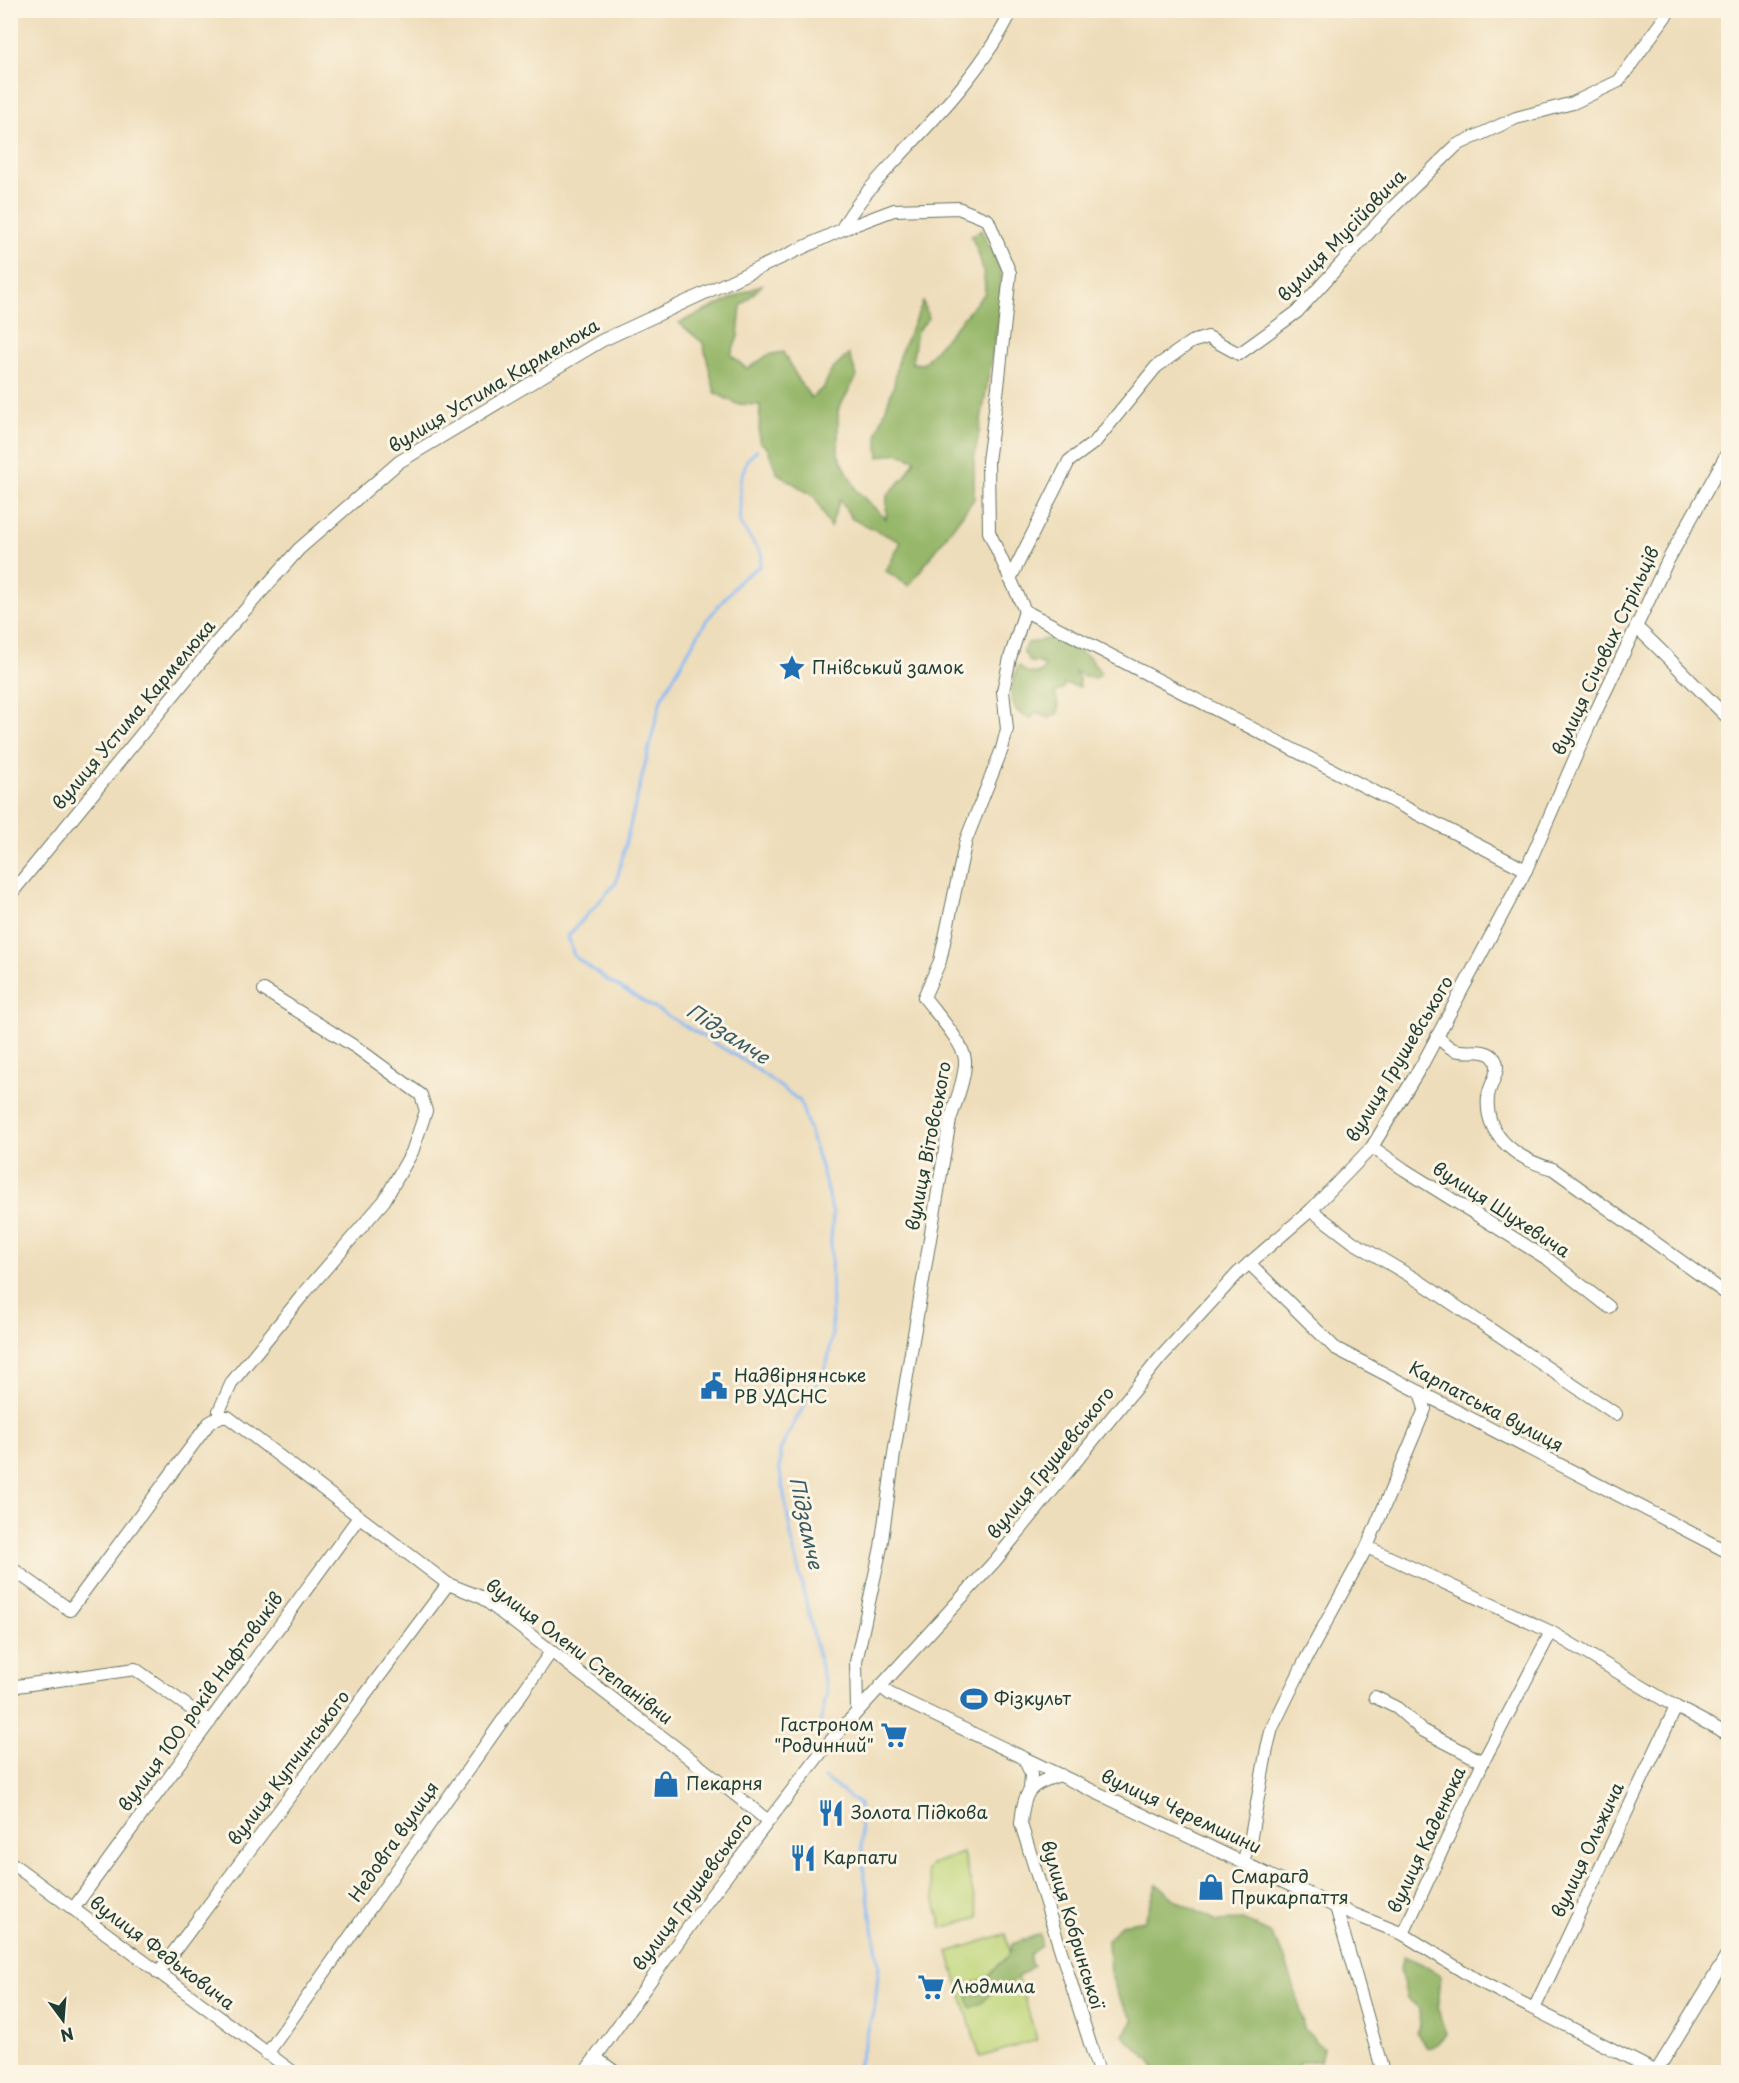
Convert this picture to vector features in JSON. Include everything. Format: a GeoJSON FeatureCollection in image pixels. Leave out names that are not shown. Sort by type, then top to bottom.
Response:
{"type":"FeatureCollection","features":[{"type":"Feature","properties":{"kind":"street"},"geometry":{"type":"LineString","coordinates":[[841,230],[853,208],[943,110],[1001,33],[1012,10]]}},
{"type":"Feature","properties":{"kind":"street","name":"вулиця Мусійовича"},"geometry":{"type":"LineString","coordinates":[[1010,579],[1069,461],[1095,442],[1156,367],[1191,342],[1208,337],[1239,354],[1298,312],[1387,213],[1456,145],[1516,118],[1573,103],[1619,81],[1670,10]]}},
{"type":"Feature","properties":{"kind":"street","name":"вулиця Устима Кармелюка"},"geometry":{"type":"LineString","coordinates":[[10,895],[216,643],[299,549],[399,462],[601,341],[841,230],[894,210],[958,208],[988,220],[1010,273],[988,461],[989,532],[1025,611]]}},
{"type":"Feature","properties":{"kind":"street","name":"вулиця Січових Стрільців"},"geometry":{"type":"LineString","coordinates":[[1526,870],[1589,726],[1636,627],[1678,542],[1728,452]]}},
{"type":"Feature","properties":{"kind":"street"},"geometry":{"type":"LineString","coordinates":[[1025,611],[1526,870]]}},
{"type":"Feature","properties":{"kind":"street","name":"вулиця Вітовського"},"geometry":{"type":"LineString","coordinates":[[857,1710],[856,1662],[881,1547],[895,1447],[950,1120],[966,1059],[960,1046],[924,997],[940,961],[966,840],[1002,749],[1007,729],[1003,691],[1010,658],[1025,611]]}},
{"type":"Feature","properties":{"kind":"street"},"geometry":{"type":"LineString","coordinates":[[1636,627],[1668,655],[1693,684],[1728,718]]}},
{"type":"Feature","properties":{"kind":"street","name":"вулиця Грушевського"},"geometry":{"type":"LineString","coordinates":[[585,2073],[767,1820],[857,1710],[994,1561],[1160,1358],[1249,1263],[1311,1210],[1372,1147],[1423,1063],[1526,870]]}},
{"type":"Feature","properties":{"kind":"street"},"geometry":{"type":"LineString","coordinates":[[10,1567],[70,1610],[209,1424],[219,1414],[232,1382],[301,1297],[384,1201],[412,1152],[426,1111],[421,1095],[357,1048],[264,990]]}},
{"type":"Feature","properties":{"kind":"street"},"geometry":{"type":"LineString","coordinates":[[1437,1036],[1452,1049],[1467,1053],[1480,1051],[1491,1053],[1496,1060],[1497,1070],[1488,1095],[1488,1110],[1497,1134],[1506,1146],[1523,1158],[1559,1173],[1728,1295]]}},
{"type":"Feature","properties":{"kind":"street","name":"вулиця Шухевича"},"geometry":{"type":"LineString","coordinates":[[1372,1147],[1549,1260],[1610,1307]]}},
{"type":"Feature","properties":{"kind":"street"},"geometry":{"type":"LineString","coordinates":[[1311,1210],[1353,1242],[1422,1283],[1616,1414]]}},
{"type":"Feature","properties":{"kind":"street","name":"Карпатська вулиця"},"geometry":{"type":"LineString","coordinates":[[1249,1263],[1335,1348],[1728,1552]]}},
{"type":"Feature","properties":{"kind":"street"},"geometry":{"type":"LineString","coordinates":[[1243,1862],[1251,1836],[1272,1728],[1306,1659],[1367,1547],[1425,1409],[1420,1392]]}},
{"type":"Feature","properties":{"kind":"street","name":"вулиця Олени Степанівни"},"geometry":{"type":"LineString","coordinates":[[219,1414],[228,1417],[448,1584],[481,1597],[767,1820]]}},
{"type":"Feature","properties":{"kind":"street","name":"вулиця 100 років Нафтовиків"},"geometry":{"type":"LineString","coordinates":[[73,1909],[359,1516]]}},
{"type":"Feature","properties":{"kind":"street"},"geometry":{"type":"LineString","coordinates":[[1367,1547],[1551,1632],[1676,1707],[1728,1734]]}},
{"type":"Feature","properties":{"kind":"street","name":"вулиця Купчинського"},"geometry":{"type":"LineString","coordinates":[[158,1973],[448,1584]]}},
{"type":"Feature","properties":{"kind":"street","name":"вулиця Каденюка"},"geometry":{"type":"LineString","coordinates":[[1403,1934],[1483,1762],[1551,1632]]}},
{"type":"Feature","properties":{"kind":"street","name":"Недовга вулиця"},"geometry":{"type":"LineString","coordinates":[[267,2054],[551,1652]]}},
{"type":"Feature","properties":{"kind":"street"},"geometry":{"type":"LineString","coordinates":[[10,1687],[135,1669],[210,1722]]}},
{"type":"Feature","properties":{"kind":"street","name":"вулиця Черемшини"},"geometry":{"type":"LineString","coordinates":[[880,1686],[890,1694],[1336,1907],[1403,1934],[1477,1980],[1656,2072]]}},
{"type":"Feature","properties":{"kind":"street","name":"вулиця Каденюка"},"geometry":{"type":"LineString","coordinates":[[1375,1697],[1397,1708],[1422,1730],[1483,1762]]}},
{"type":"Feature","properties":{"kind":"street","name":"вулиця Ольжича"},"geometry":{"type":"LineString","coordinates":[[1534,2009],[1676,1707]]}},
{"type":"Feature","properties":{"kind":"street","name":"вулиця Кобринської"},"geometry":{"type":"LineString","coordinates":[[1024,1758],[1030,1774],[1030,1789],[1023,1807],[1021,1824],[1099,2073]]}},
{"type":"Feature","properties":{"kind":"street"},"geometry":{"type":"LineString","coordinates":[[1030,1789],[1040,1781],[1061,1775]]}},
{"type":"Feature","properties":{"kind":"street","name":"вулиця Федьковича"},"geometry":{"type":"LineString","coordinates":[[10,1862],[293,2073]]}},
{"type":"Feature","properties":{"kind":"street"},"geometry":{"type":"LineString","coordinates":[[1336,1907],[1383,2073]]}},
{"type":"Feature","properties":{"kind":"street"},"geometry":{"type":"LineString","coordinates":[[1656,2072],[1728,1954]]}},
{"type":"Feature","properties":{"kind":"street"},"geometry":{"type":"LineString","coordinates":[[596,2058],[615,2073]]}},
{"type":"Feature","properties":{"kind":"green space"},"geometry":{"type":"Polygon","coordinates":[[[981,230],[1001,272],[1001,306],[974,460],[974,499],[909,586],[886,571],[901,542],[852,519],[840,500],[830,527],[815,497],[777,473],[768,449],[759,441],[760,405],[737,404],[715,393],[703,343],[679,323],[763,284],[741,306],[738,336],[731,355],[747,369],[768,355],[783,352],[811,398],[824,387],[831,371],[849,354],[857,376],[838,410],[838,454],[857,491],[886,519],[887,495],[905,477],[915,460],[897,453],[879,457],[877,433],[894,385],[899,356],[923,302],[929,318],[917,331],[912,363],[923,364],[985,293],[981,263],[971,236],[981,230]]]}},
{"type":"Feature","properties":{"kind":"green space"},"geometry":{"type":"Polygon","coordinates":[[[1053,638],[1089,657],[1101,673],[1096,678],[1086,677],[1074,671],[1079,678],[1080,687],[1063,684],[1064,688],[1055,693],[1059,708],[1057,714],[1049,718],[1035,712],[1032,718],[1017,711],[1010,688],[1019,665],[1032,673],[1042,672],[1045,665],[1030,662],[1023,651],[1028,643],[1053,638]]]}},
{"type":"Feature","properties":{"kind":"green space"},"geometry":{"type":"Polygon","coordinates":[[[963,1853],[979,1917],[942,1928],[927,1870],[932,1864],[963,1853]]]}},
{"type":"Feature","properties":{"kind":"green space"},"geometry":{"type":"Polygon","coordinates":[[[1157,1884],[1178,1902],[1217,1921],[1243,1920],[1270,1933],[1285,1958],[1304,2029],[1323,2048],[1320,2061],[1301,2062],[1295,2070],[1284,2072],[1156,2072],[1150,2059],[1124,2035],[1134,2020],[1119,1998],[1110,1972],[1108,1940],[1121,1924],[1145,1920],[1157,1884]]]}},
{"type":"Feature","properties":{"kind":"green space"},"geometry":{"type":"Polygon","coordinates":[[[1005,1934],[1037,2040],[980,2057],[948,1952],[1005,1934]]]}},
{"type":"Feature","properties":{"kind":"green space"},"geometry":{"type":"Polygon","coordinates":[[[1040,1934],[1041,1946],[1030,1954],[1030,1962],[1033,1966],[971,2008],[967,1997],[967,1987],[989,1977],[1008,1957],[1012,1944],[1040,1934]]]}},
{"type":"Feature","properties":{"kind":"green space"},"geometry":{"type":"Polygon","coordinates":[[[1404,1956],[1441,1976],[1439,2005],[1446,2034],[1436,2045],[1428,2049],[1417,2033],[1420,2026],[1419,2008],[1407,1998],[1400,1969],[1404,1956]]]}},
{"type":"Feature","properties":{"kind":"waterway","name":"Підзамче"},"geometry":{"type":"LineString","coordinates":[[757,450],[747,460],[740,481],[740,524],[762,555],[760,566],[741,579],[706,621],[661,699],[616,883],[568,936],[574,956],[607,980],[748,1063],[800,1101],[823,1173],[833,1214],[832,1335],[828,1360],[822,1374],[780,1451],[780,1471],[792,1541],[827,1693],[818,1732]]}},
{"type":"Feature","properties":{"kind":"waterway","name":"Підзамче"},"geometry":{"type":"LineString","coordinates":[[824,1778],[859,1804],[863,1866],[879,1965],[875,2005],[858,2066]]}},
{"type":"Feature","properties":{"kind":"place","name":"Пнівський замок"},"geometry":{"type":"Point","coordinates":[792,668]}},
{"type":"Feature","properties":{"kind":"place","name":"Надвірнянське РВ УДСНС"},"geometry":{"type":"Point","coordinates":[714,1386]}},
{"type":"Feature","properties":{"kind":"place","name":"Фізкульт"},"geometry":{"type":"Point","coordinates":[974,1699]}},
{"type":"Feature","properties":{"kind":"place","name":"Гастроном \"Родинний\""},"geometry":{"type":"Point","coordinates":[894,1735]}},
{"type":"Feature","properties":{"kind":"place","name":"Пекарня"},"geometry":{"type":"Point","coordinates":[666,1784]}},
{"type":"Feature","properties":{"kind":"place","name":"Золота Підкова"},"geometry":{"type":"Point","coordinates":[831,1813]}},
{"type":"Feature","properties":{"kind":"place","name":"Карпати"},"geometry":{"type":"Point","coordinates":[803,1858]}},
{"type":"Feature","properties":{"kind":"place","name":"Смарагд Прикарпаття"},"geometry":{"type":"Point","coordinates":[1211,1887]}},
{"type":"Feature","properties":{"kind":"place","name":"Людмила"},"geometry":{"type":"Point","coordinates":[931,1987]}}]}
